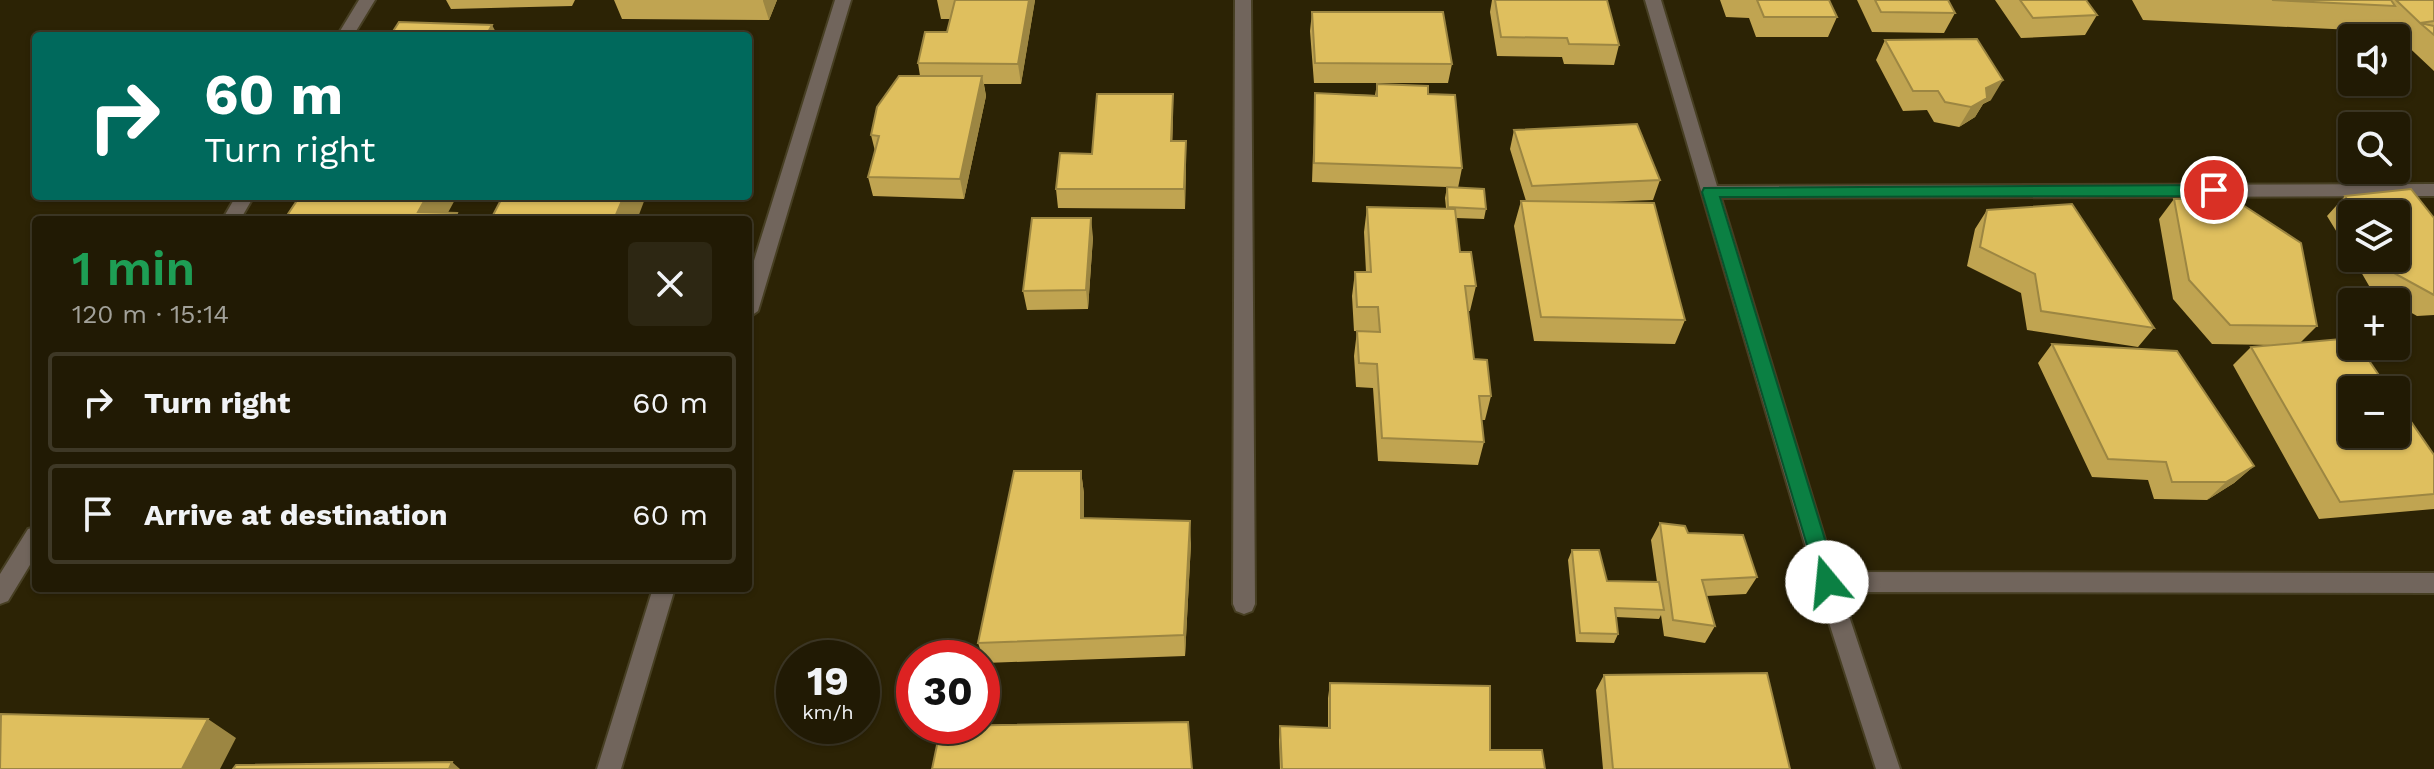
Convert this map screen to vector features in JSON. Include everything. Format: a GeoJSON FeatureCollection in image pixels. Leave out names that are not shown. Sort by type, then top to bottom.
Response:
{"type":"FeatureCollection","features":[{"type":"Feature","properties":{"kind":"street"},"geometry":{"type":"LineString","coordinates":[[347,32],[367,0]]}},
{"type":"Feature","properties":{"kind":"street"},"geometry":{"type":"LineString","coordinates":[[752,298],[843,0]]}},
{"type":"Feature","properties":{"kind":"street"},"geometry":{"type":"LineString","coordinates":[[1243,0],[1244,604]]}},
{"type":"Feature","properties":{"kind":"street"},"geometry":{"type":"LineString","coordinates":[[1653,0],[1827,582],[1888,769]]}},
{"type":"Feature","properties":{"kind":"street"},"geometry":{"type":"LineString","coordinates":[[1710,192],[2434,190]]}},
{"type":"Feature","properties":{"kind":"street"},"geometry":{"type":"LineString","coordinates":[[0,594],[32,542]]}},
{"type":"Feature","properties":{"kind":"street"},"geometry":{"type":"LineString","coordinates":[[1827,582],[2434,583]]}},
{"type":"Feature","properties":{"kind":"street"},"geometry":{"type":"LineString","coordinates":[[609,769],[663,592]]}},
{"type":"Feature","properties":{"kind":"building"},"geometry":{"type":"Polygon","coordinates":[[[955,0],[1029,0],[1018,64],[918,63],[925,32],[947,32],[955,0]]]}},
{"type":"Feature","properties":{"kind":"building"},"geometry":{"type":"Polygon","coordinates":[[[1495,0],[1607,0],[1619,45],[1569,44],[1567,38],[1501,37],[1495,0]]]}},
{"type":"Feature","properties":{"kind":"building"},"geometry":{"type":"Polygon","coordinates":[[[1757,0],[1829,0],[1837,17],[1764,17],[1757,0]]]}},
{"type":"Feature","properties":{"kind":"building"},"geometry":{"type":"Polygon","coordinates":[[[1875,0],[1948,0],[1955,13],[1881,12],[1875,0]]]}},
{"type":"Feature","properties":{"kind":"building"},"geometry":{"type":"Polygon","coordinates":[[[2020,0],[2086,0],[2097,15],[2033,18],[2020,0]]]}},
{"type":"Feature","properties":{"kind":"building"},"geometry":{"type":"Polygon","coordinates":[[[2272,0],[2391,0],[2395,6],[2272,0]]]}},
{"type":"Feature","properties":{"kind":"building"},"geometry":{"type":"Polygon","coordinates":[[[2396,0],[2434,0],[2434,21],[2420,23],[2396,0]]]}},
{"type":"Feature","properties":{"kind":"building"},"geometry":{"type":"Polygon","coordinates":[[[1312,12],[1443,12],[1452,64],[1315,63],[1312,12]]]}},
{"type":"Feature","properties":{"kind":"building"},"geometry":{"type":"Polygon","coordinates":[[[399,22],[492,25],[488,32],[393,32],[399,22]]]}},
{"type":"Feature","properties":{"kind":"building"},"geometry":{"type":"Polygon","coordinates":[[[2420,23],[2434,26],[2434,35],[2420,23]]]}},
{"type":"Feature","properties":{"kind":"building"},"geometry":{"type":"Polygon","coordinates":[[[1977,39],[2003,80],[1986,88],[1987,98],[1971,107],[1945,102],[1938,91],[1913,91],[1885,40],[1977,39]]]}},
{"type":"Feature","properties":{"kind":"building"},"geometry":{"type":"Polygon","coordinates":[[[899,76],[982,76],[960,179],[868,177],[879,136],[871,135],[877,107],[899,76]]]}},
{"type":"Feature","properties":{"kind":"building"},"geometry":{"type":"Polygon","coordinates":[[[1377,84],[1428,86],[1428,94],[1455,95],[1462,168],[1314,163],[1315,93],[1377,96],[1377,84]]]}},
{"type":"Feature","properties":{"kind":"building"},"geometry":{"type":"Polygon","coordinates":[[[1097,94],[1173,94],[1171,141],[1186,141],[1184,189],[1056,189],[1060,153],[1092,154],[1097,94]]]}},
{"type":"Feature","properties":{"kind":"building"},"geometry":{"type":"Polygon","coordinates":[[[1637,124],[1660,180],[1532,186],[1514,130],[1637,124]]]}},
{"type":"Feature","properties":{"kind":"building"},"geometry":{"type":"Polygon","coordinates":[[[1447,187],[1484,189],[1486,209],[1448,207],[1447,187]]]}},
{"type":"Feature","properties":{"kind":"building"},"geometry":{"type":"Polygon","coordinates":[[[2411,189],[2434,218],[2434,295],[2392,272],[2410,272],[2410,200],[2347,200],[2345,196],[2411,189]]]}},
{"type":"Feature","properties":{"kind":"building"},"geometry":{"type":"Polygon","coordinates":[[[2232,198],[2301,243],[2317,326],[2230,325],[2189,280],[2174,199],[2232,198]]]}},
{"type":"Feature","properties":{"kind":"building"},"geometry":{"type":"Polygon","coordinates":[[[297,200],[425,200],[418,212],[457,213],[456,216],[287,216],[297,200]]]}},
{"type":"Feature","properties":{"kind":"building"},"geometry":{"type":"Polygon","coordinates":[[[501,200],[622,200],[615,216],[493,216],[501,200]]]}},
{"type":"Feature","properties":{"kind":"building"},"geometry":{"type":"Polygon","coordinates":[[[1521,201],[1654,203],[1685,320],[1541,317],[1521,201]]]}},
{"type":"Feature","properties":{"kind":"building"},"geometry":{"type":"Polygon","coordinates":[[[2072,204],[2154,328],[2041,311],[2035,274],[1980,247],[1987,210],[2072,204]]]}},
{"type":"Feature","properties":{"kind":"building"},"geometry":{"type":"Polygon","coordinates":[[[1367,207],[1455,209],[1460,252],[1471,252],[1476,286],[1465,286],[1474,359],[1487,360],[1491,396],[1479,396],[1484,442],[1382,438],[1377,364],[1359,363],[1357,331],[1380,332],[1378,307],[1357,307],[1355,272],[1371,272],[1367,207]]]}},
{"type":"Feature","properties":{"kind":"building"},"geometry":{"type":"Polygon","coordinates":[[[1032,218],[1091,218],[1086,290],[1023,291],[1032,218]]]}},
{"type":"Feature","properties":{"kind":"building"},"geometry":{"type":"Polygon","coordinates":[[[2338,339],[2338,360],[2369,360],[2379,376],[2338,376],[2338,448],[2410,448],[2410,420],[2434,455],[2434,494],[2340,502],[2251,347],[2338,339]]]}},
{"type":"Feature","properties":{"kind":"building"},"geometry":{"type":"Polygon","coordinates":[[[2052,344],[2177,351],[2254,466],[2226,482],[2172,482],[2166,462],[2108,459],[2052,344]]]}},
{"type":"Feature","properties":{"kind":"building"},"geometry":{"type":"Polygon","coordinates":[[[1014,471],[1081,471],[1081,518],[1190,521],[1184,635],[1000,642],[979,640],[1014,471]]]}},
{"type":"Feature","properties":{"kind":"building"},"geometry":{"type":"Polygon","coordinates":[[[1660,523],[1685,526],[1688,533],[1743,535],[1757,577],[1702,580],[1715,626],[1673,620],[1660,523]]]}},
{"type":"Feature","properties":{"kind":"building"},"geometry":{"type":"Polygon","coordinates":[[[1572,550],[1599,550],[1607,581],[1659,582],[1664,610],[1615,608],[1618,634],[1580,633],[1572,550]]]}},
{"type":"Feature","properties":{"kind":"building"},"geometry":{"type":"Polygon","coordinates":[[[1767,673],[1790,769],[1613,769],[1604,675],[1767,673]]]}},
{"type":"Feature","properties":{"kind":"building"},"geometry":{"type":"Polygon","coordinates":[[[1330,683],[1490,686],[1490,750],[1542,750],[1545,769],[1282,769],[1280,726],[1330,728],[1330,683]]]}},
{"type":"Feature","properties":{"kind":"building"},"geometry":{"type":"Polygon","coordinates":[[[1,714],[208,719],[182,769],[0,769],[1,714]]]}},
{"type":"Feature","properties":{"kind":"building"},"geometry":{"type":"Polygon","coordinates":[[[1188,722],[1192,769],[932,769],[937,744],[1000,744],[1000,725],[1188,722]]]}},
{"type":"Feature","properties":{"kind":"building"},"geometry":{"type":"Polygon","coordinates":[[[452,762],[449,769],[233,769],[236,765],[452,762]]]}},
{"type":"Feature","properties":{"kind":"route"},"geometry":{"type":"LineString","coordinates":[[1827,582],[1710,192],[2214,190]]}}]}
